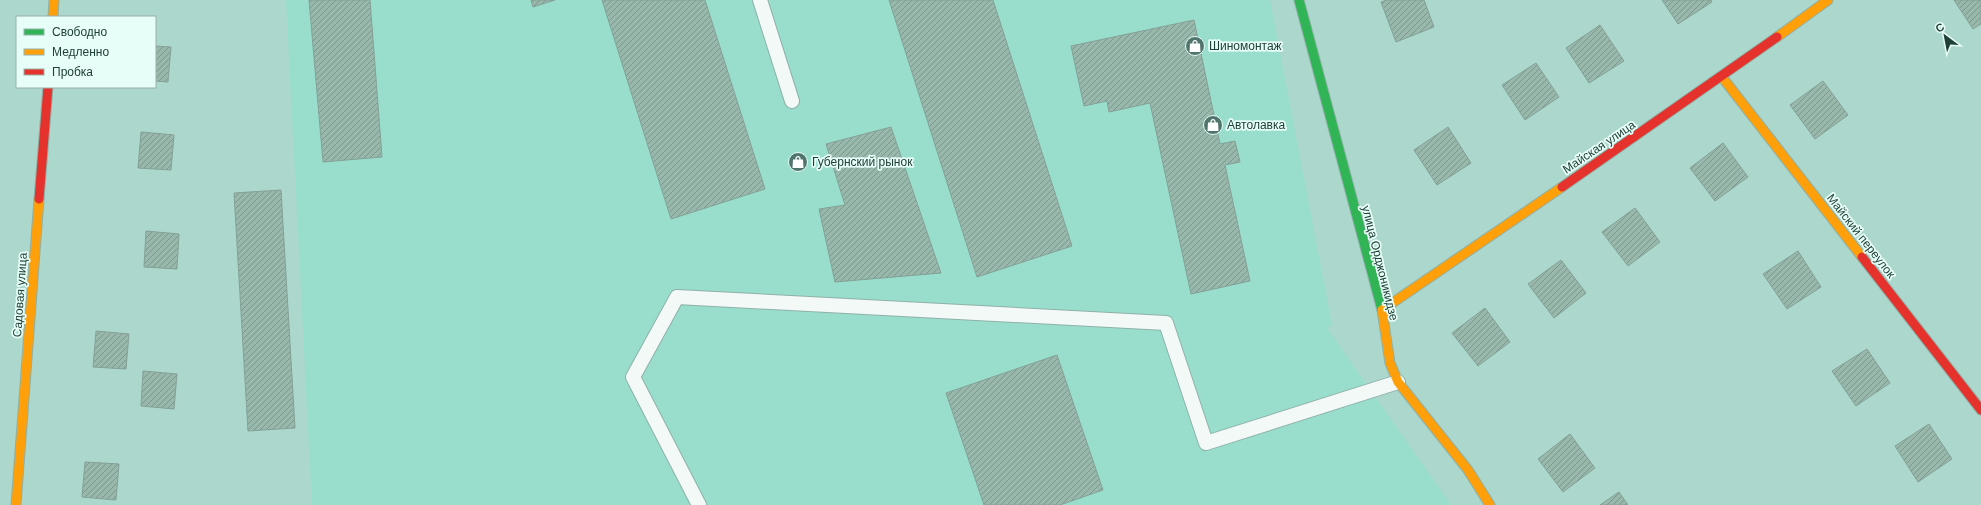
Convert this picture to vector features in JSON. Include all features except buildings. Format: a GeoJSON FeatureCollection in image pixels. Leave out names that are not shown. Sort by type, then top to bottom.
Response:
{"type":"FeatureCollection","features":[{"type":"Feature","properties":{"kind":"street"},"geometry":{"type":"LineString","coordinates":[[53,16],[54,0]]}},
{"type":"Feature","properties":{"kind":"street","name":"улица Орджоникидзе"},"geometry":{"type":"LineString","coordinates":[[1299,0],[1382,310],[1390,363],[1398,382],[1468,470],[1490,505]]}},
{"type":"Feature","properties":{"kind":"street","name":"Майская улица"},"geometry":{"type":"LineString","coordinates":[[1382,310],[1722,77],[1828,0]]}},
{"type":"Feature","properties":{"kind":"street","name":"Майский переулок"},"geometry":{"type":"LineString","coordinates":[[1722,77],[1981,410]]}},
{"type":"Feature","properties":{"kind":"street","name":"Садовая улица"},"geometry":{"type":"LineString","coordinates":[[16,505],[48,88]]}},
{"type":"Feature","properties":{"kind":"lane"},"geometry":{"type":"LineString","coordinates":[[760,0],[792,101]]}},
{"type":"Feature","properties":{"kind":"lane"},"geometry":{"type":"LineString","coordinates":[[699,505],[633,377],[677,297],[1166,323],[1206,443],[1398,382]]}},
{"type":"Feature","properties":{"kind":"shaded area","name":"Губернский рынок"},"geometry":{"type":"Polygon","coordinates":[[[286,0],[1270,0],[1332,325],[1327,328],[1451,505],[312,505],[286,0]]]}},
{"type":"Feature","properties":{"kind":"traffic: fast"},"geometry":{"type":"LineString","coordinates":[[1299,0],[1382,310]]}},
{"type":"Feature","properties":{"kind":"traffic: slow"},"geometry":{"type":"LineString","coordinates":[[53,16],[54,0]]}},
{"type":"Feature","properties":{"kind":"traffic: slow"},"geometry":{"type":"LineString","coordinates":[[1777,37],[1828,0]]}},
{"type":"Feature","properties":{"kind":"traffic: slow"},"geometry":{"type":"LineString","coordinates":[[1722,77],[1862,257]]}},
{"type":"Feature","properties":{"kind":"traffic: slow"},"geometry":{"type":"LineString","coordinates":[[1382,310],[1562,187]]}},
{"type":"Feature","properties":{"kind":"traffic: slow"},"geometry":{"type":"LineString","coordinates":[[16,505],[39,199]]}},
{"type":"Feature","properties":{"kind":"traffic: slow"},"geometry":{"type":"LineString","coordinates":[[1382,310],[1390,363],[1398,382],[1468,470],[1490,505]]}},
{"type":"Feature","properties":{"kind":"traffic: jam"},"geometry":{"type":"LineString","coordinates":[[1562,187],[1777,37]]}},
{"type":"Feature","properties":{"kind":"traffic: jam"},"geometry":{"type":"LineString","coordinates":[[39,199],[48,88]]}},
{"type":"Feature","properties":{"kind":"traffic: jam"},"geometry":{"type":"LineString","coordinates":[[1862,257],[1981,410]]}},
{"type":"Feature","properties":{"kind":"place","name":"Шиномонтаж"},"geometry":{"type":"Point","coordinates":[1195,46]}},
{"type":"Feature","properties":{"kind":"place","name":"Автолавка"},"geometry":{"type":"Point","coordinates":[1213,125]}},
{"type":"Feature","properties":{"kind":"place","name":"Губернский рынок"},"geometry":{"type":"Point","coordinates":[798,162]}}]}
